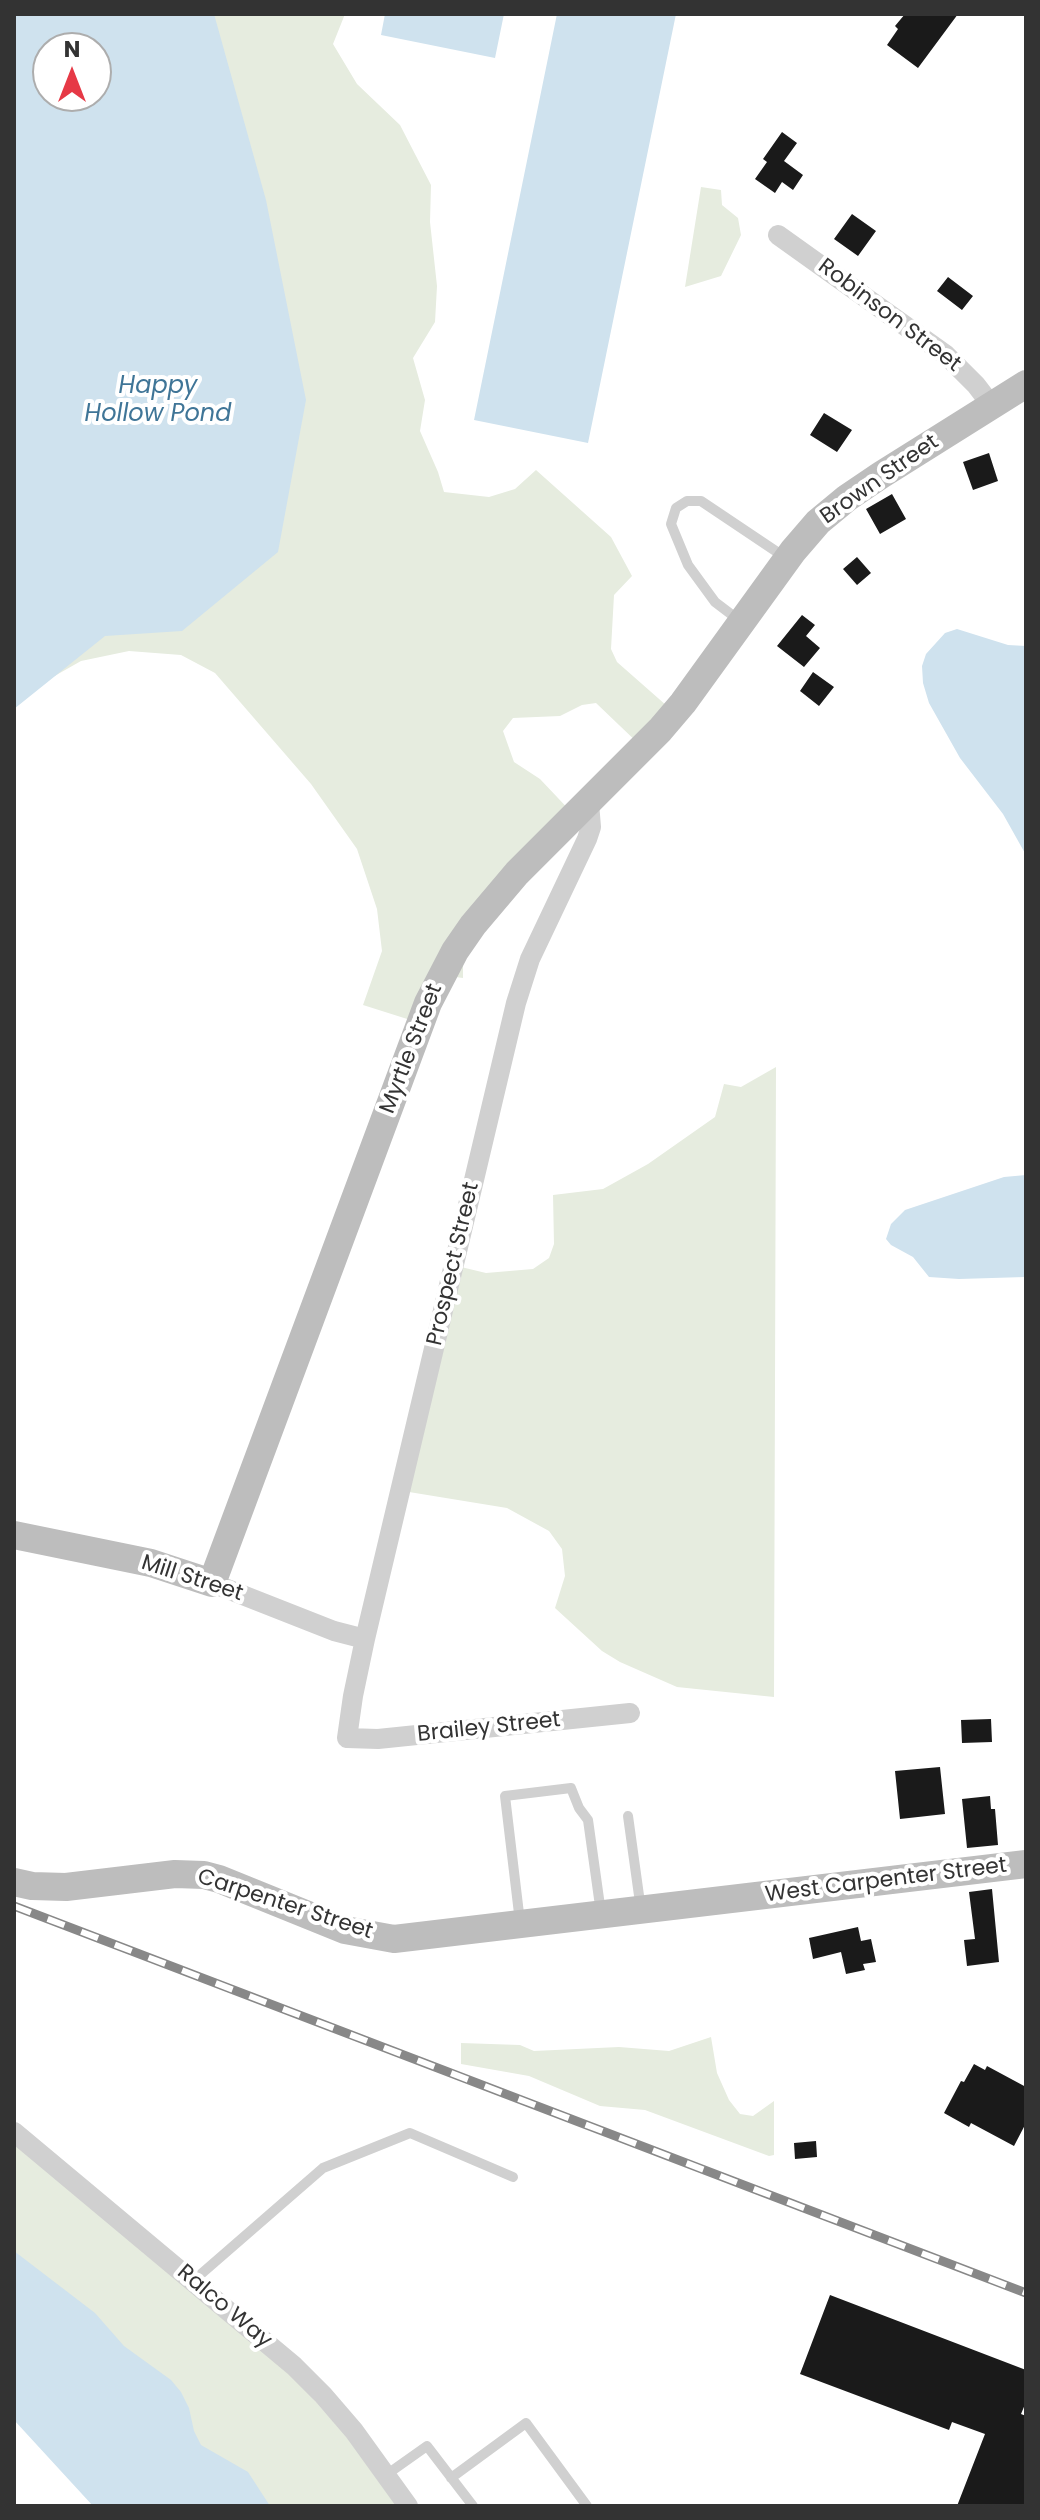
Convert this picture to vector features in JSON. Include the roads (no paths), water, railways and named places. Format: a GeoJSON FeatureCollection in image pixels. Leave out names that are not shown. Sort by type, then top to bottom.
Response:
{"type":"FeatureCollection","features":[{"type":"Feature","properties":{"kind":"street","name":"Robinson Street"},"geometry":{"type":"LineString","coordinates":[[778,235],[946,355],[992,406]]}},
{"type":"Feature","properties":{"kind":"street","name":"Brown Street"},"geometry":{"type":"LineString","coordinates":[[749,612],[818,522],[847,498],[1026,384]]}},
{"type":"Feature","properties":{"kind":"street","name":"Myrtle Street"},"geometry":{"type":"LineString","coordinates":[[212,1583],[440,976],[494,899],[683,703],[749,612]]}},
{"type":"Feature","properties":{"kind":"street","name":"Prospect Street"},"geometry":{"type":"LineString","coordinates":[[347,1738],[365,1639],[516,1003],[530,959],[587,839],[591,827],[589,803]]}},
{"type":"Feature","properties":{"kind":"street","name":"Mill Street"},"geometry":{"type":"LineString","coordinates":[[14,1535],[151,1563],[212,1583],[334,1631],[365,1639]]}},
{"type":"Feature","properties":{"kind":"street","name":"Brailey Street"},"geometry":{"type":"LineString","coordinates":[[347,1738],[378,1739],[630,1713]]}},
{"type":"Feature","properties":{"kind":"street","name":"West Carpenter Street"},"geometry":{"type":"LineString","coordinates":[[746,1897],[1026,1864]]}},
{"type":"Feature","properties":{"kind":"street","name":"Carpenter Street"},"geometry":{"type":"LineString","coordinates":[[14,1882],[66,1887],[175,1874],[204,1875],[345,1930],[394,1939],[746,1897]]}},
{"type":"Feature","properties":{"kind":"street","name":"Ralco Way"},"geometry":{"type":"LineString","coordinates":[[14,2132],[310,2381],[346,2422],[408,2506]]}},
{"type":"Feature","properties":{"kind":"lane"},"geometry":{"type":"LineString","coordinates":[[749,612],[715,602],[688,565],[671,524],[676,508],[687,501],[701,501],[787,559]]}},
{"type":"Feature","properties":{"kind":"lane"},"geometry":{"type":"LineString","coordinates":[[520,1924],[505,1796],[571,1788],[588,1820],[601,1915]]}},
{"type":"Feature","properties":{"kind":"lane"},"geometry":{"type":"LineString","coordinates":[[628,1816],[641,1910]]}},
{"type":"Feature","properties":{"kind":"lane"},"geometry":{"type":"LineString","coordinates":[[193,2281],[323,2168],[410,2133],[513,2177]]}},
{"type":"Feature","properties":{"kind":"lane"},"geometry":{"type":"LineString","coordinates":[[451,2478],[526,2423],[587,2506]]}},
{"type":"Feature","properties":{"kind":"lane"},"geometry":{"type":"LineString","coordinates":[[386,2475],[427,2446],[473,2506]]}},
{"type":"Feature","properties":{"kind":"water","name":"Happy Hollow Pond"},"geometry":{"type":"Polygon","coordinates":[[[14,14],[214,14],[266,200],[306,400],[278,552],[182,631],[105,636],[14,709],[14,14]]]}},
{"type":"Feature","properties":{"kind":"water"},"geometry":{"type":"Polygon","coordinates":[[[385,14],[504,14],[495,58],[381,35],[385,14]]]}},
{"type":"Feature","properties":{"kind":"water"},"geometry":{"type":"Polygon","coordinates":[[[557,14],[676,14],[588,443],[474,420],[557,14]]]}},
{"type":"Feature","properties":{"kind":"water"},"geometry":{"type":"Polygon","coordinates":[[[957,629],[1008,645],[1026,646],[1026,855],[1003,814],[960,758],[929,703],[923,683],[922,666],[926,654],[945,633],[957,629]]]}},
{"type":"Feature","properties":{"kind":"water"},"geometry":{"type":"Polygon","coordinates":[[[1026,1175],[1025,1277],[929,1277],[913,1257],[886,1239],[891,1224],[905,1210],[1004,1177],[1026,1175]]]}},
{"type":"Feature","properties":{"kind":"water"},"geometry":{"type":"Polygon","coordinates":[[[14,2251],[95,2313],[124,2346],[171,2380],[189,2408],[201,2445],[248,2472],[270,2506],[93,2506],[14,2420],[14,2251]]]}},
{"type":"Feature","properties":{"kind":"railway"},"geometry":{"type":"LineString","coordinates":[[14,1906],[1026,2293]]}}]}
